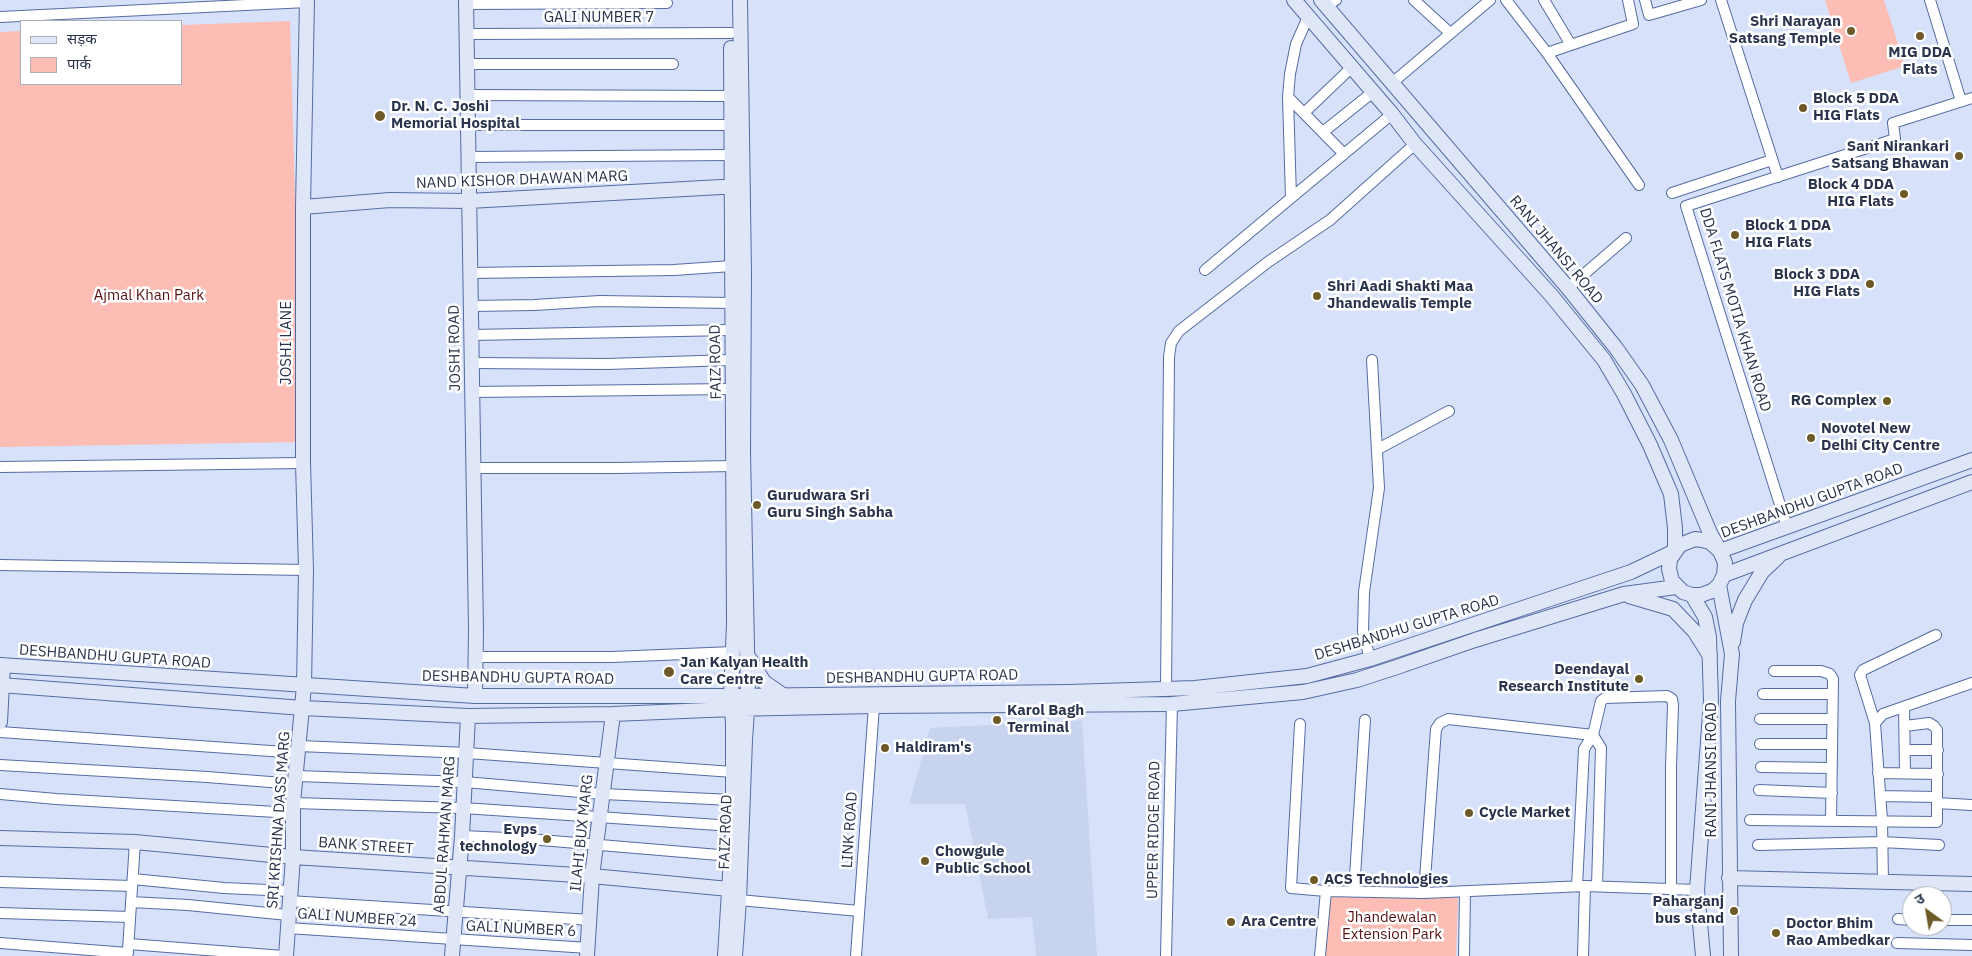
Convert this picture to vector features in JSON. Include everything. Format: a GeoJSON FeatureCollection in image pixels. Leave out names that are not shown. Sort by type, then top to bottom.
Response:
{"type":"FeatureCollection","features":[{"type":"Feature","properties":{"kind":"street","name":"FAIZ ROAD"},"geometry":{"type":"LineString","coordinates":[[730,0],[731,155],[737,186],[744,272],[743,452],[748,654],[748,702],[735,956]]}},
{"type":"Feature","properties":{"kind":"street"},"geometry":{"type":"LineString","coordinates":[[737,186],[740,0]]}},
{"type":"Feature","properties":{"kind":"street"},"geometry":{"type":"LineString","coordinates":[[1414,0],[1450,33]]}},
{"type":"Feature","properties":{"kind":"street"},"geometry":{"type":"LineString","coordinates":[[1392,83],[1490,0]]}},
{"type":"Feature","properties":{"kind":"street"},"geometry":{"type":"LineString","coordinates":[[1506,0],[1547,53],[1639,184]]}},
{"type":"Feature","properties":{"kind":"street"},"geometry":{"type":"LineString","coordinates":[[1544,0],[1571,45]]}},
{"type":"Feature","properties":{"kind":"street"},"geometry":{"type":"LineString","coordinates":[[1547,53],[1633,24],[1628,0]]}},
{"type":"Feature","properties":{"kind":"street"},"geometry":{"type":"LineString","coordinates":[[1645,0],[1649,15],[1676,4],[1701,0]]}},
{"type":"Feature","properties":{"kind":"street"},"geometry":{"type":"LineString","coordinates":[[1722,0],[1778,177]]}},
{"type":"Feature","properties":{"kind":"street"},"geometry":{"type":"LineString","coordinates":[[1930,0],[1961,102]]}},
{"type":"Feature","properties":{"kind":"street"},"geometry":{"type":"LineString","coordinates":[[0,17],[307,1]]}},
{"type":"Feature","properties":{"kind":"street","name":"JOSHI LANE"},"geometry":{"type":"LineString","coordinates":[[304,686],[306,570],[303,206],[307,1]]}},
{"type":"Feature","properties":{"kind":"street"},"geometry":{"type":"LineString","coordinates":[[1299,1],[1308,17],[1392,114],[1415,144],[1551,295],[1604,360],[1650,445],[1671,494],[1675,528],[1675,552]]}},
{"type":"Feature","properties":{"kind":"street"},"geometry":{"type":"LineString","coordinates":[[466,2],[667,3]]}},
{"type":"Feature","properties":{"kind":"street","name":"JOSHI ROAD"},"geometry":{"type":"LineString","coordinates":[[466,2],[475,696]]}},
{"type":"Feature","properties":{"kind":"street","name":"RANI JHANSI ROAD"},"geometry":{"type":"LineString","coordinates":[[1327,2],[1392,83],[1568,288],[1616,348],[1642,385],[1671,440],[1710,533],[1720,551]]}},
{"type":"Feature","properties":{"kind":"street"},"geometry":{"type":"LineString","coordinates":[[1292,198],[1288,97],[1290,74],[1296,44],[1308,17]]}},
{"type":"Feature","properties":{"kind":"street","name":"GALI NUMBER 7"},"geometry":{"type":"LineString","coordinates":[[467,34],[731,33]]}},
{"type":"Feature","properties":{"kind":"street"},"geometry":{"type":"LineString","coordinates":[[467,64],[673,64]]}},
{"type":"Feature","properties":{"kind":"street"},"geometry":{"type":"LineString","coordinates":[[1304,113],[1351,68]]}},
{"type":"Feature","properties":{"kind":"street"},"geometry":{"type":"LineString","coordinates":[[1323,132],[1373,92]]}},
{"type":"Feature","properties":{"kind":"street"},"geometry":{"type":"LineString","coordinates":[[468,95],[731,96]]}},
{"type":"Feature","properties":{"kind":"street"},"geometry":{"type":"LineString","coordinates":[[1288,97],[1344,154]]}},
{"type":"Feature","properties":{"kind":"street","name":"DDA FLATS MOTIA KHAN ROAD"},"geometry":{"type":"LineString","coordinates":[[1787,527],[1686,206],[1896,139],[1893,123],[1972,98]]}},
{"type":"Feature","properties":{"kind":"street"},"geometry":{"type":"LineString","coordinates":[[1205,270],[1392,114]]}},
{"type":"Feature","properties":{"kind":"street"},"geometry":{"type":"LineString","coordinates":[[468,125],[732,125]]}},
{"type":"Feature","properties":{"kind":"street"},"geometry":{"type":"LineString","coordinates":[[1172,704],[1166,690],[1169,367],[1171,343],[1179,331],[1261,268],[1330,220],[1415,144]]}},
{"type":"Feature","properties":{"kind":"street"},"geometry":{"type":"LineString","coordinates":[[469,157],[731,155]]}},
{"type":"Feature","properties":{"kind":"street"},"geometry":{"type":"LineString","coordinates":[[1672,193],[1772,160]]}},
{"type":"Feature","properties":{"kind":"street","name":"FAIZ ROAD"},"geometry":{"type":"LineString","coordinates":[[725,956],[733,826],[733,723],[731,703],[733,652],[733,466],[731,303],[737,186]]}},
{"type":"Feature","properties":{"kind":"street","name":"NAND KISHOR DHAWAN MARG"},"geometry":{"type":"LineString","coordinates":[[303,206],[390,200],[469,201],[737,186]]}},
{"type":"Feature","properties":{"kind":"street"},"geometry":{"type":"LineString","coordinates":[[1568,288],[1626,238]]}},
{"type":"Feature","properties":{"kind":"street"},"geometry":{"type":"LineString","coordinates":[[471,273],[674,270],[732,266]]}},
{"type":"Feature","properties":{"kind":"street"},"geometry":{"type":"LineString","coordinates":[[471,306],[600,301],[731,303]]}},
{"type":"Feature","properties":{"kind":"street"},"geometry":{"type":"LineString","coordinates":[[471,335],[732,330]]}},
{"type":"Feature","properties":{"kind":"street"},"geometry":{"type":"LineString","coordinates":[[472,363],[607,364],[732,360]]}},
{"type":"Feature","properties":{"kind":"street"},"geometry":{"type":"LineString","coordinates":[[1370,659],[1363,632],[1364,592],[1379,488],[1372,360]]}},
{"type":"Feature","properties":{"kind":"street"},"geometry":{"type":"LineString","coordinates":[[472,392],[732,389]]}},
{"type":"Feature","properties":{"kind":"street"},"geometry":{"type":"LineString","coordinates":[[1378,450],[1449,412]]}},
{"type":"Feature","properties":{"kind":"street","name":"DESHBANDHU GUPTA ROAD"},"geometry":{"type":"LineString","coordinates":[[1720,551],[1972,460]]}},
{"type":"Feature","properties":{"kind":"street"},"geometry":{"type":"LineString","coordinates":[[0,467],[304,463]]}},
{"type":"Feature","properties":{"kind":"street"},"geometry":{"type":"LineString","coordinates":[[473,468],[733,466]]}},
{"type":"Feature","properties":{"kind":"street"},"geometry":{"type":"LineString","coordinates":[[1721,580],[1725,563],[1720,551],[1710,542],[1695,539],[1684,542],[1670,559],[1669,569],[1672,581],[1676,587],[1692,595],[1700,595],[1712,591],[1721,580],[1784,551],[1972,482]]}},
{"type":"Feature","properties":{"kind":"street"},"geometry":{"type":"LineString","coordinates":[[1732,654],[1736,623],[1745,600],[1762,572],[1784,551]]}},
{"type":"Feature","properties":{"kind":"street","name":"DESHBANDHU GUPTA ROAD"},"geometry":{"type":"LineString","coordinates":[[748,702],[783,695],[1166,690],[1306,676],[1370,659],[1631,572],[1675,552]]}},
{"type":"Feature","properties":{"kind":"street"},"geometry":{"type":"LineString","coordinates":[[0,564],[306,570]]}},
{"type":"Feature","properties":{"kind":"street","name":"RANI JHANSI ROAD"},"geometry":{"type":"LineString","coordinates":[[1721,580],[1732,654],[1728,701],[1731,956]]}},
{"type":"Feature","properties":{"kind":"street","name":"DESHBANDHU GUPTA ROAD"},"geometry":{"type":"LineString","coordinates":[[1,685],[303,708],[468,716],[612,714],[748,702],[874,706],[1172,704],[1303,692],[1357,680],[1397,668],[1474,640],[1624,594],[1676,587]]}},
{"type":"Feature","properties":{"kind":"street"},"geometry":{"type":"LineString","coordinates":[[1624,594],[1672,608],[1695,632],[1710,657]]}},
{"type":"Feature","properties":{"kind":"street","name":"RANI JHANSI ROAD"},"geometry":{"type":"LineString","coordinates":[[1692,595],[1705,617],[1710,657],[1711,700],[1697,890],[1703,956]]}},
{"type":"Feature","properties":{"kind":"street"},"geometry":{"type":"LineString","coordinates":[[1883,883],[1882,820],[1875,723],[1860,675],[1863,670],[1936,635]]}},
{"type":"Feature","properties":{"kind":"street"},"geometry":{"type":"LineString","coordinates":[[475,657],[612,657],[733,652]]}},
{"type":"Feature","properties":{"kind":"street"},"geometry":{"type":"LineString","coordinates":[[1391,652],[1397,668]]}},
{"type":"Feature","properties":{"kind":"street"},"geometry":{"type":"LineString","coordinates":[[748,654],[764,682],[783,695]]}},
{"type":"Feature","properties":{"kind":"street"},"geometry":{"type":"LineString","coordinates":[[0,722],[2,665]]}},
{"type":"Feature","properties":{"kind":"street","name":"DESHBANDHU GUPTA ROAD"},"geometry":{"type":"LineString","coordinates":[[2,665],[475,696],[731,703]]}},
{"type":"Feature","properties":{"kind":"street"},"geometry":{"type":"LineString","coordinates":[[1774,671],[1827,672],[1833,679],[1831,820]]}},
{"type":"Feature","properties":{"kind":"street"},"geometry":{"type":"LineString","coordinates":[[1875,723],[1883,714],[1972,683]]}},
{"type":"Feature","properties":{"kind":"street","name":"SRI KRISHNA DASS MARG"},"geometry":{"type":"LineString","coordinates":[[284,956],[293,857],[293,808],[304,686]]}},
{"type":"Feature","properties":{"kind":"street"},"geometry":{"type":"LineString","coordinates":[[1763,694],[1832,694]]}},
{"type":"Feature","properties":{"kind":"street"},"geometry":{"type":"LineString","coordinates":[[1583,956],[1581,886],[1584,749],[1593,735],[1602,699],[1667,696],[1672,699],[1671,889]]}},
{"type":"Feature","properties":{"kind":"street","name":"UPPER RIDGE ROAD"},"geometry":{"type":"LineString","coordinates":[[1166,956],[1172,704]]}},
{"type":"Feature","properties":{"kind":"street","name":"LINK ROAD"},"geometry":{"type":"LineString","coordinates":[[856,956],[874,706]]}},
{"type":"Feature","properties":{"kind":"street"},"geometry":{"type":"LineString","coordinates":[[1904,707],[1905,773]]}},
{"type":"Feature","properties":{"kind":"street","name":"ILAHI BUX MARG"},"geometry":{"type":"LineString","coordinates":[[588,952],[592,876],[612,714]]}},
{"type":"Feature","properties":{"kind":"street","name":"ABDUL RAHMAN MARG"},"geometry":{"type":"LineString","coordinates":[[452,956],[464,808],[468,716]]}},
{"type":"Feature","properties":{"kind":"street"},"geometry":{"type":"LineString","coordinates":[[1424,893],[1436,729],[1440,723],[1448,719],[1593,735]]}},
{"type":"Feature","properties":{"kind":"street"},"geometry":{"type":"LineString","coordinates":[[1760,719],[1832,719]]}},
{"type":"Feature","properties":{"kind":"street"},"geometry":{"type":"LineString","coordinates":[[1354,892],[1365,720]]}},
{"type":"Feature","properties":{"kind":"street"},"geometry":{"type":"LineString","coordinates":[[1750,820],[1937,822],[1937,730],[1929,723],[1905,726]]}},
{"type":"Feature","properties":{"kind":"street"},"geometry":{"type":"LineString","coordinates":[[1300,724],[1291,888],[1326,891],[1424,893],[1581,886],[1697,890]]}},
{"type":"Feature","properties":{"kind":"street"},"geometry":{"type":"LineString","coordinates":[[0,732],[299,750],[467,753],[733,772]]}},
{"type":"Feature","properties":{"kind":"street"},"geometry":{"type":"LineString","coordinates":[[1593,735],[1601,748],[1597,886]]}},
{"type":"Feature","properties":{"kind":"street"},"geometry":{"type":"LineString","coordinates":[[1760,744],[1832,744]]}},
{"type":"Feature","properties":{"kind":"street"},"geometry":{"type":"LineString","coordinates":[[1905,750],[1938,750]]}},
{"type":"Feature","properties":{"kind":"street"},"geometry":{"type":"LineString","coordinates":[[0,765],[207,777],[465,782],[603,794],[733,800]]}},
{"type":"Feature","properties":{"kind":"street"},"geometry":{"type":"LineString","coordinates":[[1761,767],[1832,768]]}},
{"type":"Feature","properties":{"kind":"street"},"geometry":{"type":"LineString","coordinates":[[1878,773],[1938,774]]}},
{"type":"Feature","properties":{"kind":"street"},"geometry":{"type":"LineString","coordinates":[[1759,790],[1832,792]]}},
{"type":"Feature","properties":{"kind":"street"},"geometry":{"type":"LineString","coordinates":[[0,794],[56,799],[293,808],[464,808],[600,819],[733,826]]}},
{"type":"Feature","properties":{"kind":"street"},"geometry":{"type":"LineString","coordinates":[[1880,796],[1937,800],[1972,805]]}},
{"type":"Feature","properties":{"kind":"street"},"geometry":{"type":"LineString","coordinates":[[462,836],[731,856]]}},
{"type":"Feature","properties":{"kind":"street","name":"BANK STREET"},"geometry":{"type":"LineString","coordinates":[[0,838],[135,842],[293,857],[592,876],[729,889]]}},
{"type":"Feature","properties":{"kind":"street"},"geometry":{"type":"LineString","coordinates":[[128,951],[135,842]]}},
{"type":"Feature","properties":{"kind":"street"},"geometry":{"type":"LineString","coordinates":[[1758,845],[1882,842],[1939,845]]}},
{"type":"Feature","properties":{"kind":"street"},"geometry":{"type":"LineString","coordinates":[[1729,878],[1972,884]]}},
{"type":"Feature","properties":{"kind":"street"},"geometry":{"type":"LineString","coordinates":[[0,882],[133,882],[224,888],[289,909]]}},
{"type":"Feature","properties":{"kind":"street"},"geometry":{"type":"LineString","coordinates":[[1320,956],[1326,891]]}},
{"type":"Feature","properties":{"kind":"street"},"geometry":{"type":"LineString","coordinates":[[1464,956],[1465,892]]}},
{"type":"Feature","properties":{"kind":"street"},"geometry":{"type":"LineString","coordinates":[[739,900],[859,911]]}},
{"type":"Feature","properties":{"kind":"street"},"geometry":{"type":"LineString","coordinates":[[131,902],[289,909],[457,911],[590,920]]}},
{"type":"Feature","properties":{"kind":"street","name":"GALI NUMBER 24"},"geometry":{"type":"LineString","coordinates":[[289,909],[453,940]]}},
{"type":"Feature","properties":{"kind":"street"},"geometry":{"type":"LineString","coordinates":[[0,913],[130,917]]}},
{"type":"Feature","properties":{"kind":"street"},"geometry":{"type":"LineString","coordinates":[[1898,919],[1902,919]]}},
{"type":"Feature","properties":{"kind":"street"},"geometry":{"type":"LineString","coordinates":[[1952,920],[1972,920]]}},
{"type":"Feature","properties":{"kind":"street","name":"GALI NUMBER 6"},"geometry":{"type":"LineString","coordinates":[[453,940],[588,952]]}},
{"type":"Feature","properties":{"kind":"street"},"geometry":{"type":"LineString","coordinates":[[0,943],[128,951],[284,956]]}},
{"type":"Feature","properties":{"kind":"street"},"geometry":{"type":"LineString","coordinates":[[1897,943],[1972,945]]}},
{"type":"Feature","properties":{"kind":"shaded area"},"geometry":{"type":"Polygon","coordinates":[[[1082,720],[1097,956],[1036,956],[1032,917],[988,919],[965,804],[909,804],[930,728],[1082,720]]]}},
{"type":"Feature","properties":{"kind":"green space"},"geometry":{"type":"Polygon","coordinates":[[[1825,0],[1884,0],[1905,66],[1851,83],[1825,0]]]}},
{"type":"Feature","properties":{"kind":"green space","name":"Ajmal Khan Park"},"geometry":{"type":"Polygon","coordinates":[[[290,21],[302,442],[0,447],[0,32],[20,31],[20,85],[182,85],[182,25],[290,21]]]}},
{"type":"Feature","properties":{"kind":"green space","name":"Jhandewalan Extension Park"},"geometry":{"type":"Polygon","coordinates":[[[1330,897],[1458,898],[1456,956],[1325,956],[1330,897]]]}},
{"type":"Feature","properties":{"kind":"place","name":"Shri Narayan Satsang Temple"},"geometry":{"type":"Point","coordinates":[1851,31]}},
{"type":"Feature","properties":{"kind":"place","name":"MIG DDA Flats"},"geometry":{"type":"Point","coordinates":[1920,36]}},
{"type":"Feature","properties":{"kind":"place","name":"Block 5 DDA HIG Flats"},"geometry":{"type":"Point","coordinates":[1803,108]}},
{"type":"Feature","properties":{"kind":"place","name":"Dr. N. C. Joshi Memorial Hospital"},"geometry":{"type":"Point","coordinates":[380,116]}},
{"type":"Feature","properties":{"kind":"place","name":"Sant Nirankari Satsang Bhawan"},"geometry":{"type":"Point","coordinates":[1959,156]}},
{"type":"Feature","properties":{"kind":"place","name":"Block 4 DDA HIG Flats"},"geometry":{"type":"Point","coordinates":[1904,194]}},
{"type":"Feature","properties":{"kind":"place","name":"Block 1 DDA HIG Flats"},"geometry":{"type":"Point","coordinates":[1735,235]}},
{"type":"Feature","properties":{"kind":"place","name":"Block 3 DDA HIG Flats"},"geometry":{"type":"Point","coordinates":[1870,284]}},
{"type":"Feature","properties":{"kind":"place","name":"Shri Aadi Shakti Maa Jhandewalis Temple"},"geometry":{"type":"Point","coordinates":[1317,296]}},
{"type":"Feature","properties":{"kind":"place","name":"RG Complex"},"geometry":{"type":"Point","coordinates":[1887,401]}},
{"type":"Feature","properties":{"kind":"place","name":"Novotel New Delhi City Centre"},"geometry":{"type":"Point","coordinates":[1811,438]}},
{"type":"Feature","properties":{"kind":"place","name":"Gurudwara Sri Guru Singh Sabha"},"geometry":{"type":"Point","coordinates":[757,505]}},
{"type":"Feature","properties":{"kind":"place","name":"Jan Kalyan Health Care Centre"},"geometry":{"type":"Point","coordinates":[669,672]}},
{"type":"Feature","properties":{"kind":"place","name":"Deendayal Research Institute"},"geometry":{"type":"Point","coordinates":[1639,679]}},
{"type":"Feature","properties":{"kind":"place","name":"Karol Bagh Terminal"},"geometry":{"type":"Point","coordinates":[997,720]}},
{"type":"Feature","properties":{"kind":"place","name":"Haldiram's"},"geometry":{"type":"Point","coordinates":[885,748]}},
{"type":"Feature","properties":{"kind":"place","name":"Cycle Market"},"geometry":{"type":"Point","coordinates":[1469,813]}},
{"type":"Feature","properties":{"kind":"place","name":"Evps technology"},"geometry":{"type":"Point","coordinates":[547,839]}},
{"type":"Feature","properties":{"kind":"place","name":"Chowgule Public School"},"geometry":{"type":"Point","coordinates":[925,861]}},
{"type":"Feature","properties":{"kind":"place","name":"ACS Technologies"},"geometry":{"type":"Point","coordinates":[1314,880]}},
{"type":"Feature","properties":{"kind":"place","name":"Paharganj bus stand"},"geometry":{"type":"Point","coordinates":[1734,911]}},
{"type":"Feature","properties":{"kind":"place","name":"Ara Centre"},"geometry":{"type":"Point","coordinates":[1231,922]}},
{"type":"Feature","properties":{"kind":"place","name":"Doctor Bhim Rao Ambedkar"},"geometry":{"type":"Point","coordinates":[1776,933]}}]}
